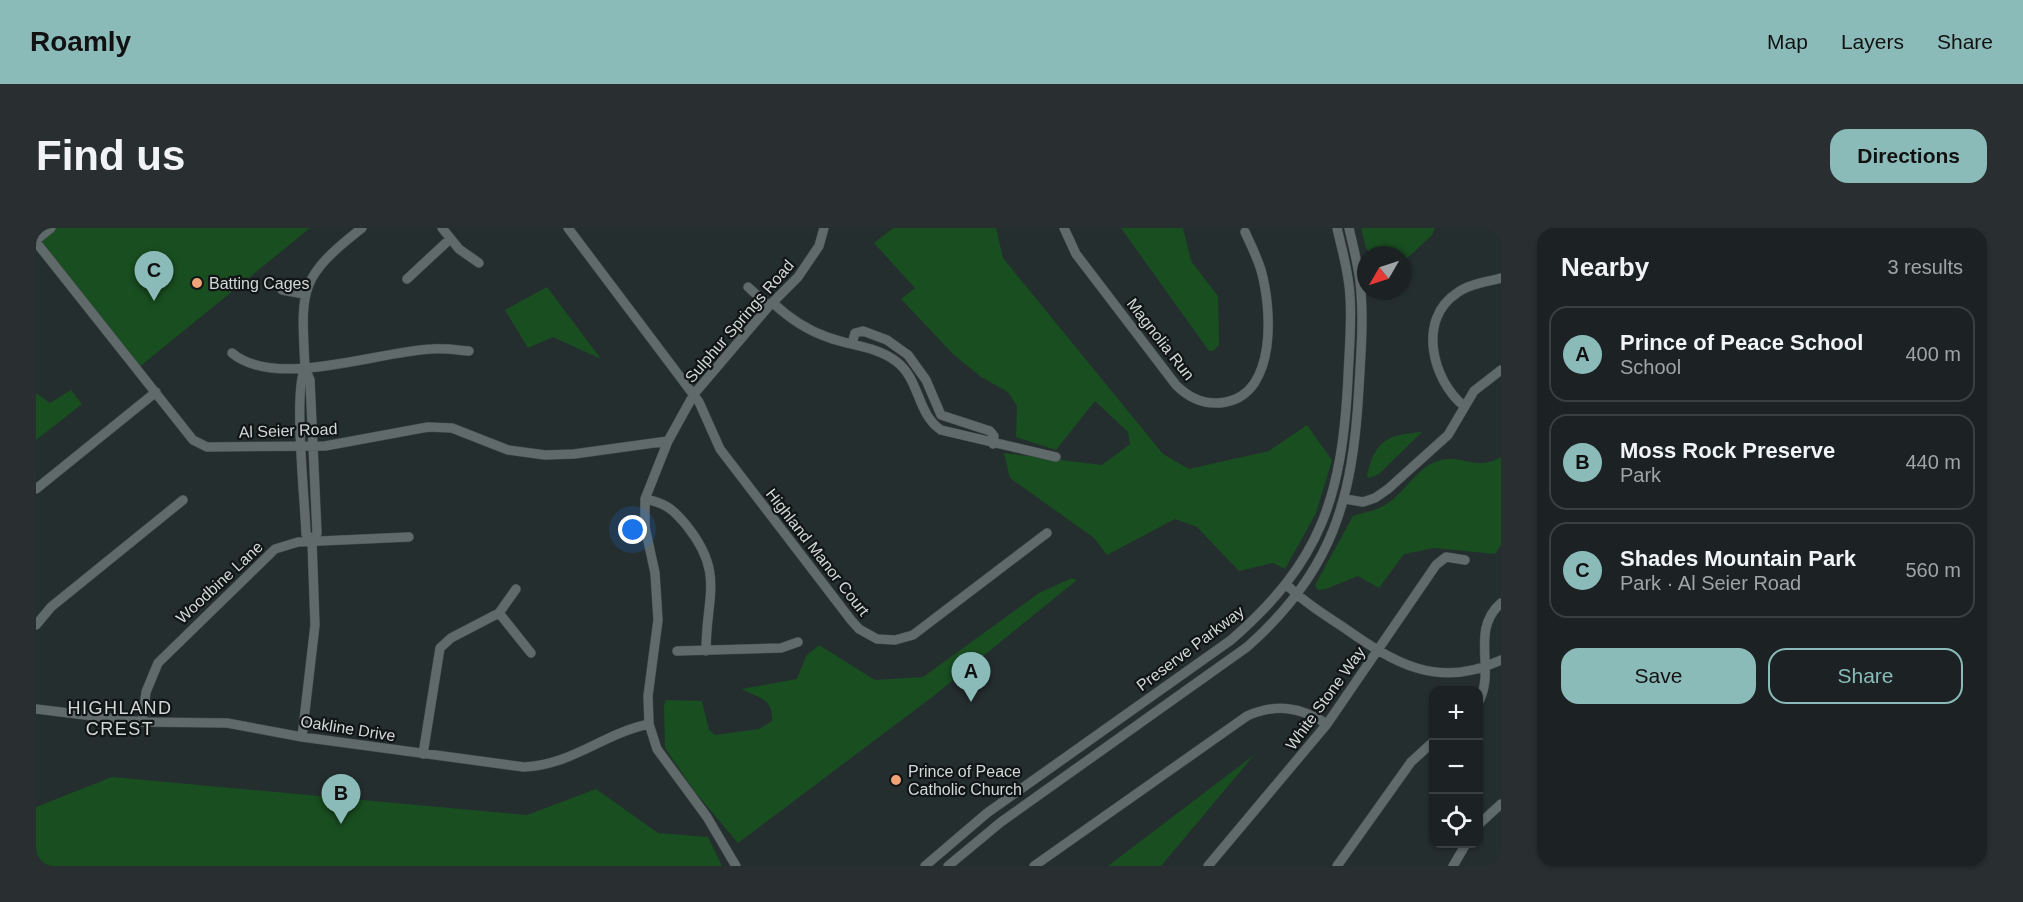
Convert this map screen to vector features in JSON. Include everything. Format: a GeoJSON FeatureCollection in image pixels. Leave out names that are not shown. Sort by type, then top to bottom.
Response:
{"type":"FeatureCollection","features":[{"type":"Feature","properties":{"kind":"street"},"geometry":{"type":"LineString","coordinates":[[36,241],[51,228]]}},
{"type":"Feature","properties":{"kind":"street"},"geometry":{"type":"LineString","coordinates":[[312,541],[306,534],[302,447],[310,380],[305,368],[304,294],[323,260],[362,228]]}},
{"type":"Feature","properties":{"kind":"street"},"geometry":{"type":"LineString","coordinates":[[442,228],[450,239],[479,263]]}},
{"type":"Feature","properties":{"kind":"street","name":"Highland Manor Court"},"geometry":{"type":"LineString","coordinates":[[568,228],[694,394],[704,410],[714,441],[859,629],[877,639],[895,640],[913,635],[1047,533]]}},
{"type":"Feature","properties":{"kind":"street","name":"Sulphur Springs Road"},"geometry":{"type":"LineString","coordinates":[[736,866],[707,816],[657,749],[649,724],[648,696],[658,620],[655,573],[645,527],[645,499],[668,441],[694,394],[811,260],[824,228]]}},
{"type":"Feature","properties":{"kind":"street","name":"Magnolia Run"},"geometry":{"type":"LineString","coordinates":[[1064,228],[1076,254],[1176,385],[1193,398],[1211,404],[1232,400],[1245,393],[1254,384],[1263,367],[1266,296],[1261,270],[1245,232]]}},
{"type":"Feature","properties":{"kind":"street","name":"Preserve Parkway"},"geometry":{"type":"LineString","coordinates":[[925,866],[987,813],[1231,640],[1264,611],[1287,585],[1310,548],[1333,495],[1345,436],[1350,295],[1337,228]]}},
{"type":"Feature","properties":{"kind":"street","name":"Preserve Parkway"},"geometry":{"type":"LineString","coordinates":[[948,866],[1010,816],[1247,648],[1298,596],[1324,552],[1340,516],[1348,486],[1357,430],[1362,331],[1360,281],[1349,228]]}},
{"type":"Feature","properties":{"kind":"street"},"geometry":{"type":"LineString","coordinates":[[407,279],[450,239]]}},
{"type":"Feature","properties":{"kind":"street","name":"Al Seier Road"},"geometry":{"type":"LineString","coordinates":[[36,241],[193,440],[207,447],[314,447],[428,427],[452,428],[508,450],[545,454],[574,454],[668,441]]}},
{"type":"Feature","properties":{"kind":"street"},"geometry":{"type":"LineString","coordinates":[[1464,406],[1450,393],[1443,382],[1434,348],[1433,327],[1438,312],[1455,293],[1501,278]]}},
{"type":"Feature","properties":{"kind":"street"},"geometry":{"type":"LineString","coordinates":[[748,286],[812,331],[875,351],[898,363],[912,379],[926,414],[934,425],[958,435],[993,444],[1056,456]]}},
{"type":"Feature","properties":{"kind":"street"},"geometry":{"type":"LineString","coordinates":[[282,290],[304,294]]}},
{"type":"Feature","properties":{"kind":"street"},"geometry":{"type":"LineString","coordinates":[[852,344],[855,333],[862,331],[899,347],[921,372],[940,415],[990,431],[994,436],[993,444]]}},
{"type":"Feature","properties":{"kind":"street"},"geometry":{"type":"LineString","coordinates":[[232,353],[241,361],[267,368],[305,368],[433,349],[469,351]]}},
{"type":"Feature","properties":{"kind":"street"},"geometry":{"type":"LineString","coordinates":[[1345,499],[1357,502],[1375,498],[1448,435],[1464,406],[1480,385],[1501,370]]}},
{"type":"Feature","properties":{"kind":"street"},"geometry":{"type":"LineString","coordinates":[[36,489],[156,392]]}},
{"type":"Feature","properties":{"kind":"street"},"geometry":{"type":"LineString","coordinates":[[302,736],[315,625],[312,541],[317,533],[314,447],[306,405]]}},
{"type":"Feature","properties":{"kind":"street"},"geometry":{"type":"LineString","coordinates":[[1348,486],[1360,496],[1375,498]]}},
{"type":"Feature","properties":{"kind":"street"},"geometry":{"type":"LineString","coordinates":[[304,495],[316,494]]}},
{"type":"Feature","properties":{"kind":"street"},"geometry":{"type":"LineString","coordinates":[[645,499],[665,503],[675,512],[707,557],[712,583],[706,651]]}},
{"type":"Feature","properties":{"kind":"street"},"geometry":{"type":"LineString","coordinates":[[36,625],[51,607],[183,500]]}},
{"type":"Feature","properties":{"kind":"street","name":"Woodbine Lane"},"geometry":{"type":"LineString","coordinates":[[142,722],[148,683],[152,673],[168,652],[268,554],[289,543],[409,537]]}},
{"type":"Feature","properties":{"kind":"street","name":"White Stone Way"},"geometry":{"type":"LineString","coordinates":[[1208,866],[1295,765],[1327,724],[1436,565],[1446,557],[1465,560]]}},
{"type":"Feature","properties":{"kind":"street"},"geometry":{"type":"LineString","coordinates":[[1287,585],[1298,596],[1377,651],[1406,666],[1439,673],[1485,668],[1501,660]]}},
{"type":"Feature","properties":{"kind":"street"},"geometry":{"type":"LineString","coordinates":[[423,754],[440,648],[451,639],[499,613],[516,589]]}},
{"type":"Feature","properties":{"kind":"street"},"geometry":{"type":"LineString","coordinates":[[1483,693],[1486,686],[1483,643],[1486,622],[1501,603]]}},
{"type":"Feature","properties":{"kind":"street"},"geometry":{"type":"LineString","coordinates":[[499,613],[531,652]]}},
{"type":"Feature","properties":{"kind":"street"},"geometry":{"type":"LineString","coordinates":[[677,651],[781,648],[798,642]]}},
{"type":"Feature","properties":{"kind":"street"},"geometry":{"type":"LineString","coordinates":[[1034,866],[1247,716],[1265,709],[1287,708],[1308,713],[1327,724]]}},
{"type":"Feature","properties":{"kind":"street","name":"Oakline Drive"},"geometry":{"type":"LineString","coordinates":[[36,709],[142,722],[214,722],[423,754],[535,766],[556,762],[615,733],[649,724]]}},
{"type":"Feature","properties":{"kind":"street"},"geometry":{"type":"LineString","coordinates":[[1337,866],[1411,762],[1429,746]]}},
{"type":"Feature","properties":{"kind":"street"},"geometry":{"type":"LineString","coordinates":[[1483,821],[1501,804]]}},
{"type":"Feature","properties":{"kind":"street"},"geometry":{"type":"LineString","coordinates":[[1453,866],[1463,848]]}},
{"type":"Feature","properties":{"kind":"green space"},"geometry":{"type":"Polygon","coordinates":[[[36,228],[310,228],[138,368],[36,234],[36,228]]]}},
{"type":"Feature","properties":{"kind":"green space"},"geometry":{"type":"Polygon","coordinates":[[[893,228],[996,228],[1003,258],[1163,454],[1189,469],[1269,451],[1307,425],[1332,460],[1316,513],[1285,569],[1273,563],[1239,571],[1197,527],[1175,519],[1107,555],[1094,538],[1010,478],[1004,453],[1102,465],[1130,444],[1128,432],[1095,401],[1056,450],[1016,437],[1017,406],[1008,392],[981,377],[953,354],[901,299],[915,288],[874,243],[893,228]]]}},
{"type":"Feature","properties":{"kind":"green space"},"geometry":{"type":"Polygon","coordinates":[[[1121,228],[1183,228],[1191,261],[1218,296],[1219,345],[1213,351],[1209,351],[1121,228]]]}},
{"type":"Feature","properties":{"kind":"green space"},"geometry":{"type":"Polygon","coordinates":[[[1361,228],[1435,228],[1432,235],[1411,255],[1411,246],[1366,246],[1361,228]]]}},
{"type":"Feature","properties":{"kind":"green space"},"geometry":{"type":"Polygon","coordinates":[[[547,287],[601,359],[553,337],[528,348],[505,310],[547,287]]]}},
{"type":"Feature","properties":{"kind":"green space"},"geometry":{"type":"Polygon","coordinates":[[[71,390],[82,404],[36,440],[36,393],[50,403],[71,390]]]}},
{"type":"Feature","properties":{"kind":"green space"},"geometry":{"type":"Polygon","coordinates":[[[1422,432],[1379,474],[1369,478],[1367,476],[1374,454],[1384,442],[1400,435],[1422,432]]]}},
{"type":"Feature","properties":{"kind":"green space"},"geometry":{"type":"Polygon","coordinates":[[[1501,457],[1501,545],[1495,554],[1435,548],[1404,554],[1379,588],[1358,576],[1318,590],[1315,585],[1353,516],[1384,506],[1400,493],[1417,474],[1438,461],[1454,459],[1484,463],[1501,457]]]}},
{"type":"Feature","properties":{"kind":"green space"},"geometry":{"type":"Polygon","coordinates":[[[1072,578],[1077,580],[931,698],[738,843],[695,792],[665,748],[664,705],[666,700],[702,701],[709,730],[715,735],[759,729],[772,721],[770,707],[764,700],[742,689],[797,679],[806,656],[819,645],[875,680],[923,677],[1039,593],[1072,578]]]}},
{"type":"Feature","properties":{"kind":"green space"},"geometry":{"type":"Polygon","coordinates":[[[1254,755],[1161,866],[1108,866],[1254,755]]]}},
{"type":"Feature","properties":{"kind":"green space"},"geometry":{"type":"Polygon","coordinates":[[[112,777],[527,815],[596,789],[658,833],[708,837],[722,866],[36,866],[36,807],[112,777]]]}},
{"type":"Feature","properties":{"kind":"place","name":"Batting Cages"},"geometry":{"type":"Point","coordinates":[197,283]}},
{"type":"Feature","properties":{"kind":"place","name":"Shades Mountain Park"},"geometry":{"type":"Point","coordinates":[154,301]}},
{"type":"Feature","properties":{"kind":"place","name":"Prince of Peace School"},"geometry":{"type":"Point","coordinates":[971,702]}},
{"type":"Feature","properties":{"kind":"place","name":"Prince of Peace Catholic Church"},"geometry":{"type":"Point","coordinates":[896,780]}},
{"type":"Feature","properties":{"kind":"place","name":"Moss Rock Preserve"},"geometry":{"type":"Point","coordinates":[341,824]}},
{"type":"Feature","properties":{"kind":"district","name":"HIGHLAND CREST"},"geometry":{"type":"Point","coordinates":[120,718]}}]}
